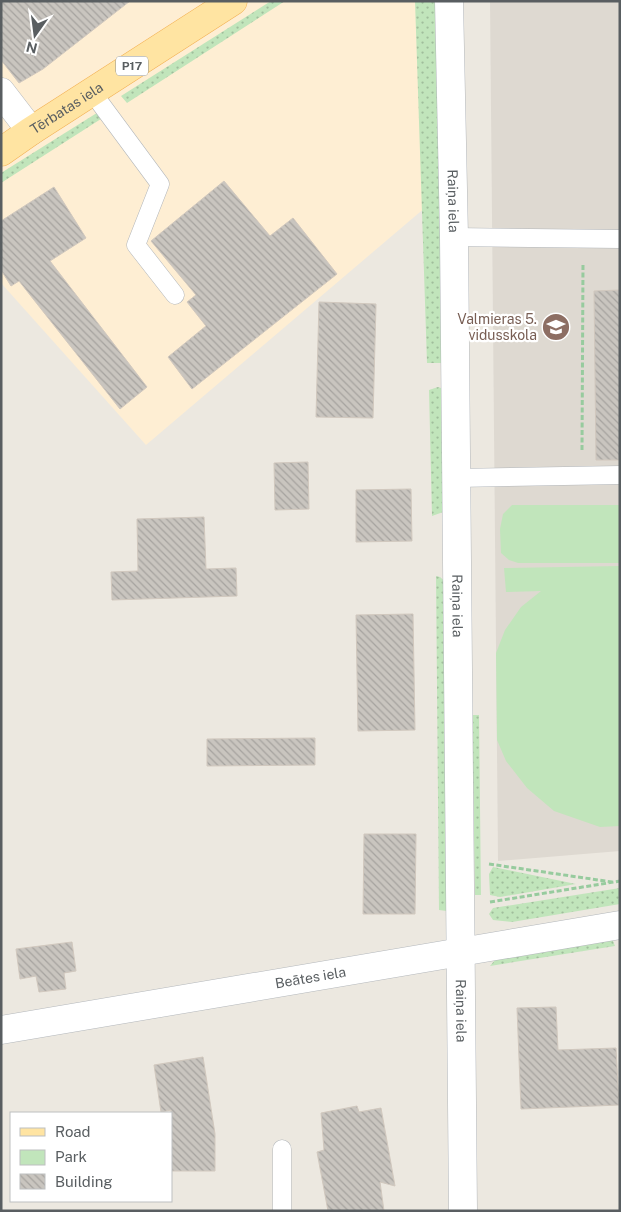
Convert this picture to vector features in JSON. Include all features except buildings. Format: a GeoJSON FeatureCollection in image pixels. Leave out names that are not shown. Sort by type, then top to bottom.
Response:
{"type":"FeatureCollection","features":[{"type":"Feature","properties":{"kind":"main road","name":"Tērbatas iela"},"geometry":{"type":"LineString","coordinates":[[1,152],[233,1]]}},
{"type":"Feature","properties":{"kind":"street","name":"Raiņa iela"},"geometry":{"type":"LineString","coordinates":[[448,1],[454,238],[463,1211]]}},
{"type":"Feature","properties":{"kind":"street"},"geometry":{"type":"LineString","coordinates":[[1,92],[31,131]]}},
{"type":"Feature","properties":{"kind":"street","name":"Beātes iela"},"geometry":{"type":"LineString","coordinates":[[1,1030],[620,925]]}},
{"type":"Feature","properties":{"kind":"lane"},"geometry":{"type":"LineString","coordinates":[[92,92],[160,184],[136,245],[175,295]]}},
{"type":"Feature","properties":{"kind":"lane"},"geometry":{"type":"LineString","coordinates":[[454,238],[620,239]]}},
{"type":"Feature","properties":{"kind":"lane"},"geometry":{"type":"LineString","coordinates":[[456,478],[620,475]]}},
{"type":"Feature","properties":{"kind":"lane"},"geometry":{"type":"LineString","coordinates":[[282,1149],[282,1211]]}},
{"type":"Feature","properties":{"kind":"path"},"geometry":{"type":"LineString","coordinates":[[582,476],[583,261]]}},
{"type":"Feature","properties":{"kind":"path"},"geometry":{"type":"LineString","coordinates":[[488,864],[615,882]]}},
{"type":"Feature","properties":{"kind":"path"},"geometry":{"type":"LineString","coordinates":[[488,902],[620,881]]}},
{"type":"Feature","properties":{"kind":"shaded area"},"geometry":{"type":"Polygon","coordinates":[[[1,1],[449,1],[453,184],[146,445],[1,283],[1,1]]]}},
{"type":"Feature","properties":{"kind":"shaded area","name":"Valmieras 5. vidusskola"},"geometry":{"type":"Polygon","coordinates":[[[490,1],[620,1],[620,851],[498,861],[490,1]]]}},
{"type":"Feature","properties":{"kind":"green space"},"geometry":{"type":"Polygon","coordinates":[[[271,1],[285,1],[127,103],[121,96],[271,1]]]}},
{"type":"Feature","properties":{"kind":"green space"},"geometry":{"type":"Polygon","coordinates":[[[415,1],[435,1],[444,363],[427,363],[415,1]]]}},
{"type":"Feature","properties":{"kind":"green space"},"geometry":{"type":"Polygon","coordinates":[[[100,111],[104,117],[1,183],[1,173],[100,111]]]}},
{"type":"Feature","properties":{"kind":"green space"},"geometry":{"type":"Polygon","coordinates":[[[438,387],[444,389],[446,511],[432,516],[429,390],[438,387]]]}},
{"type":"Feature","properties":{"kind":"green space"},"geometry":{"type":"Polygon","coordinates":[[[512,505],[620,505],[620,563],[518,563],[509,560],[501,553],[500,529],[503,514],[512,505]]]}},
{"type":"Feature","properties":{"kind":"green space"},"geometry":{"type":"Polygon","coordinates":[[[620,566],[620,826],[600,827],[554,811],[527,788],[506,761],[497,740],[496,653],[505,630],[521,607],[541,591],[506,592],[504,568],[620,566]]]}},
{"type":"Feature","properties":{"kind":"green space"},"geometry":{"type":"Polygon","coordinates":[[[436,576],[440,577],[450,586],[454,912],[439,910],[436,576]]]}},
{"type":"Feature","properties":{"kind":"green space"},"geometry":{"type":"Polygon","coordinates":[[[472,715],[479,715],[481,895],[475,895],[472,715]]]}},
{"type":"Feature","properties":{"kind":"green space"},"geometry":{"type":"Polygon","coordinates":[[[493,867],[576,884],[500,897],[490,895],[489,874],[493,867]]]}},
{"type":"Feature","properties":{"kind":"green space"},"geometry":{"type":"Polygon","coordinates":[[[620,888],[620,904],[512,922],[493,920],[489,914],[493,908],[620,888]]]}},
{"type":"Feature","properties":{"kind":"green space"},"geometry":{"type":"Polygon","coordinates":[[[605,940],[613,941],[615,946],[490,966],[495,960],[605,940]]]}},
{"type":"Feature","properties":{"kind":"place","name":"Valmieras 5. vidusskola"},"geometry":{"type":"Point","coordinates":[556,327]}}]}
